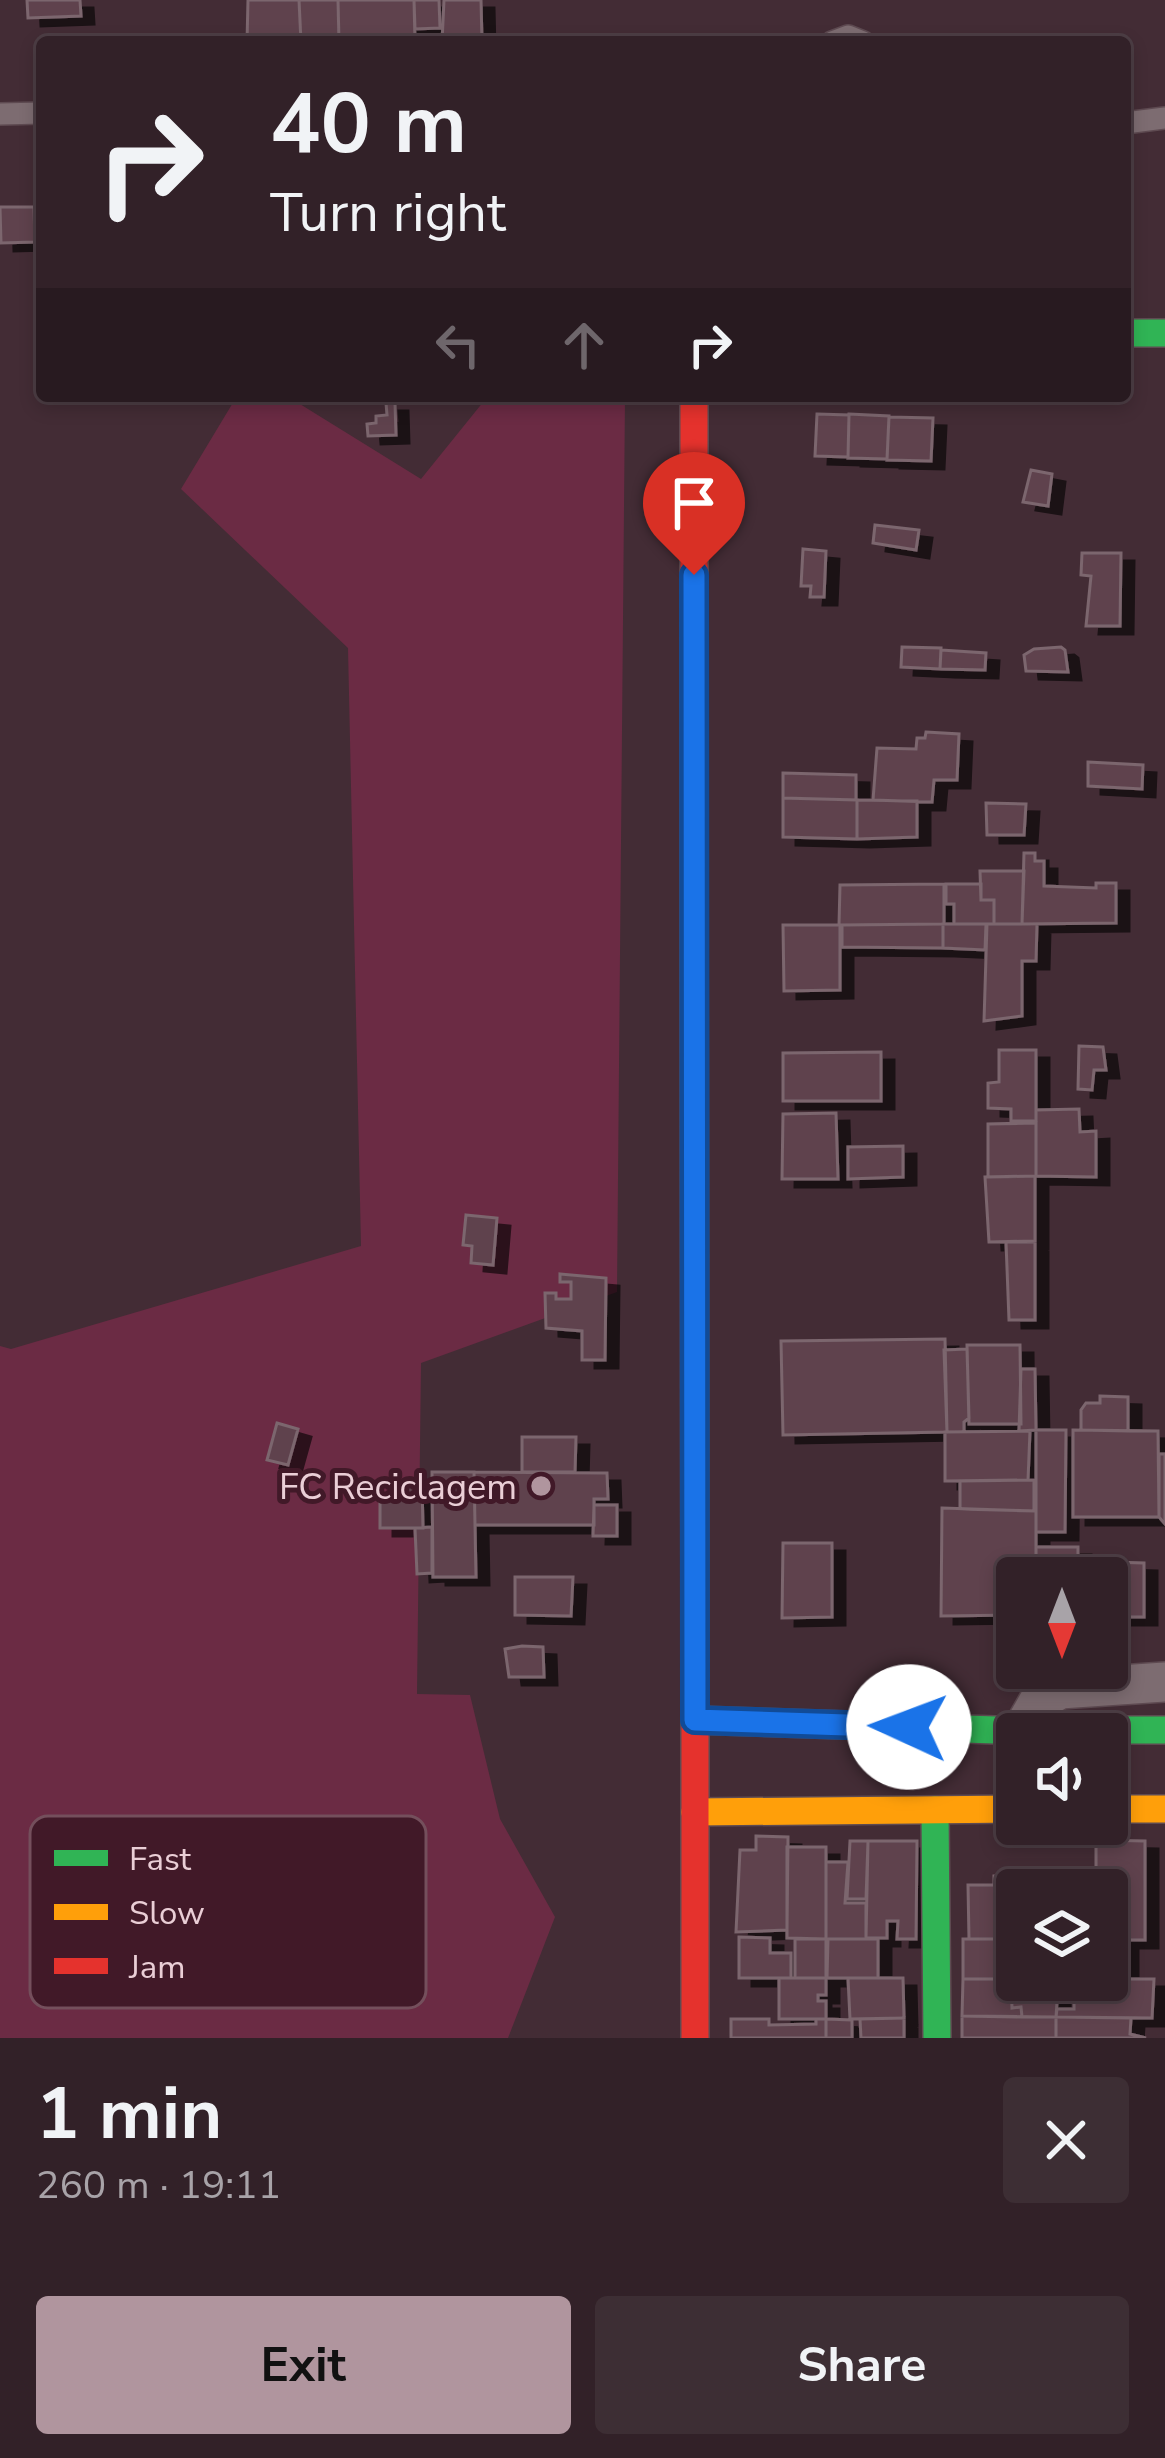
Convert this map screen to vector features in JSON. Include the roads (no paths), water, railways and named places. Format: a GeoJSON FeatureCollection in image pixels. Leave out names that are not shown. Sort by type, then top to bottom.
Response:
{"type":"FeatureCollection","features":[{"type":"Feature","properties":{"kind":"main road"},"geometry":{"type":"LineString","coordinates":[[1131,333],[1165,333]]}},
{"type":"Feature","properties":{"kind":"main road"},"geometry":{"type":"LineString","coordinates":[[694,402],[695,2038]]}},
{"type":"Feature","properties":{"kind":"main road"},"geometry":{"type":"LineString","coordinates":[[695,1720],[996,1737]]}},
{"type":"Feature","properties":{"kind":"main road"},"geometry":{"type":"LineString","coordinates":[[1128,1731],[1165,1730]]}},
{"type":"Feature","properties":{"kind":"main road"},"geometry":{"type":"LineString","coordinates":[[695,1812],[935,1810],[996,1804]]}},
{"type":"Feature","properties":{"kind":"main road"},"geometry":{"type":"LineString","coordinates":[[1128,1809],[1165,1809]]}},
{"type":"Feature","properties":{"kind":"main road"},"geometry":{"type":"LineString","coordinates":[[935,1810],[937,2038]]}},
{"type":"Feature","properties":{"kind":"street"},"geometry":{"type":"LineString","coordinates":[[1029,1713],[1060,1689],[1165,1682]]}},
{"type":"Feature","properties":{"kind":"lane"},"geometry":{"type":"LineString","coordinates":[[0,113],[36,113]]}},
{"type":"Feature","properties":{"kind":"lane"},"geometry":{"type":"LineString","coordinates":[[1131,122],[1165,118]]}},
{"type":"Feature","properties":{"kind":"place","name":"FC Reciclagem"},"geometry":{"type":"Point","coordinates":[541,1486]}}]}
